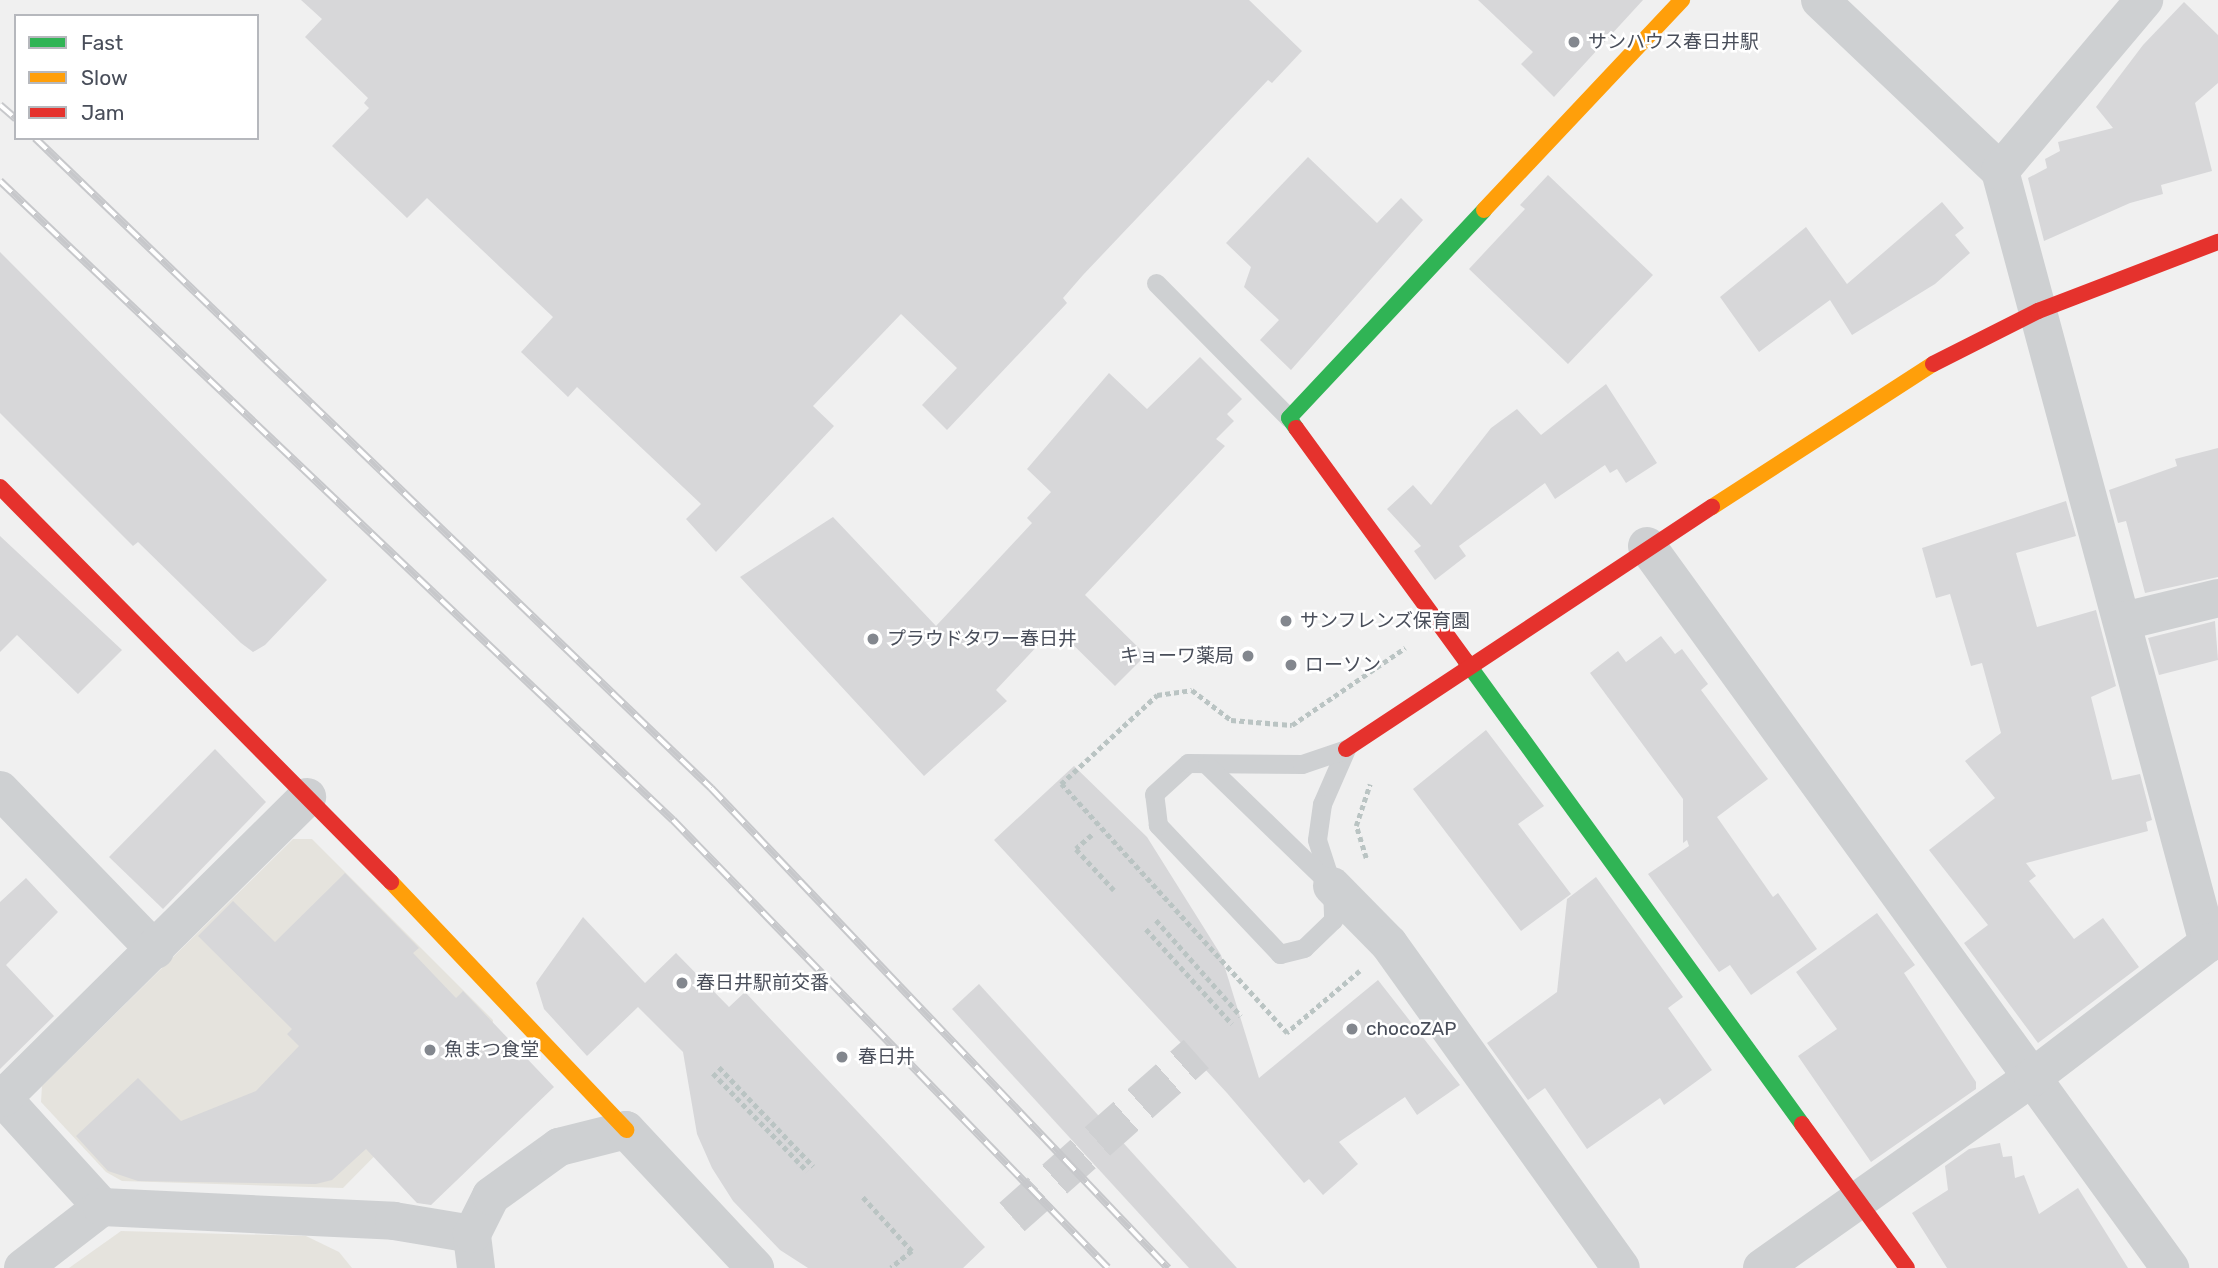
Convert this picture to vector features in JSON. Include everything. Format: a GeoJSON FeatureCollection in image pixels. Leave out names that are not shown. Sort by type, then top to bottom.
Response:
{"type":"FeatureCollection","features":[{"type":"Feature","properties":{"kind":"street"},"geometry":{"type":"LineString","coordinates":[[1682,0],[1289,418],[1907,1268]]}},
{"type":"Feature","properties":{"kind":"street"},"geometry":{"type":"LineString","coordinates":[[1762,1268],[2034,1077],[2213,942],[2000,171],[1820,0]]}},
{"type":"Feature","properties":{"kind":"street"},"geometry":{"type":"LineString","coordinates":[[2000,171],[2144,0]]}},
{"type":"Feature","properties":{"kind":"street"},"geometry":{"type":"LineString","coordinates":[[1346,749],[1647,546],[1913,374],[2038,311],[2218,242]]}},
{"type":"Feature","properties":{"kind":"street"},"geometry":{"type":"LineString","coordinates":[[0,487],[487,979],[755,1268]]}},
{"type":"Feature","properties":{"kind":"street"},"geometry":{"type":"LineString","coordinates":[[1647,546],[2170,1268]]}},
{"type":"Feature","properties":{"kind":"street"},"geometry":{"type":"LineString","coordinates":[[2124,621],[2218,598]]}},
{"type":"Feature","properties":{"kind":"street"},"geometry":{"type":"LineString","coordinates":[[0,790],[155,950]]}},
{"type":"Feature","properties":{"kind":"street"},"geometry":{"type":"LineString","coordinates":[[102,1207],[2,1096],[155,950],[307,797]]}},
{"type":"Feature","properties":{"kind":"street"},"geometry":{"type":"LineString","coordinates":[[1332,886],[1389,944],[1621,1268]]}},
{"type":"Feature","properties":{"kind":"street"},"geometry":{"type":"LineString","coordinates":[[23,1268],[102,1207],[394,1221],[474,1251],[491,1196],[559,1147],[626,1130]]}},
{"type":"Feature","properties":{"kind":"lane"},"geometry":{"type":"LineString","coordinates":[[1156,283],[1289,418]]}},
{"type":"Feature","properties":{"kind":"lane"},"geometry":{"type":"LineString","coordinates":[[1346,749],[1322,804],[1317,840],[1332,886],[1333,920],[1304,948],[1280,954],[1158,825],[1154,794],[1188,763],[1302,764],[1346,749]]}},
{"type":"Feature","properties":{"kind":"lane"},"geometry":{"type":"LineString","coordinates":[[1207,765],[1332,886]]}},
{"type":"Feature","properties":{"kind":"path"},"geometry":{"type":"LineString","coordinates":[[1364,967],[1287,1033],[1061,784],[1157,695],[1192,690],[1231,720],[1292,725],[1415,642]]}},
{"type":"Feature","properties":{"kind":"path"},"geometry":{"type":"LineString","coordinates":[[1371,864],[1363,854],[1356,826],[1368,785],[1379,778]]}},
{"type":"Feature","properties":{"kind":"path"},"geometry":{"type":"LineString","coordinates":[[1092,835],[1076,849],[1114,890]]}},
{"type":"Feature","properties":{"kind":"path"},"geometry":{"type":"LineString","coordinates":[[1156,920],[1241,1016]]}},
{"type":"Feature","properties":{"kind":"path"},"geometry":{"type":"LineString","coordinates":[[1146,929],[1232,1024]]}},
{"type":"Feature","properties":{"kind":"path"},"geometry":{"type":"LineString","coordinates":[[719,1067],[813,1166]]}},
{"type":"Feature","properties":{"kind":"path"},"geometry":{"type":"LineString","coordinates":[[713,1073],[807,1171]]}},
{"type":"Feature","properties":{"kind":"path"},"geometry":{"type":"LineString","coordinates":[[863,1197],[912,1251],[891,1268]]}},
{"type":"Feature","properties":{"kind":"shaded area"},"geometry":{"type":"Polygon","coordinates":[[[293,839],[312,839],[493,1020],[492,1037],[343,1188],[122,1181],[106,1172],[41,1102],[42,1086],[293,839]]]}},
{"type":"Feature","properties":{"kind":"shaded area"},"geometry":{"type":"Polygon","coordinates":[[[121,1231],[306,1236],[339,1252],[352,1268],[69,1268],[121,1231]]]}},
{"type":"Feature","properties":{"kind":"building"},"geometry":{"type":"Polygon","coordinates":[[[301,0],[1249,0],[1302,51],[1272,83],[1268,80],[1083,275],[1063,298],[1067,303],[947,430],[922,405],[957,368],[901,314],[813,406],[834,426],[716,552],[686,519],[701,504],[577,387],[568,397],[521,352],[553,317],[427,198],[407,218],[332,146],[369,108],[364,103],[368,98],[305,37],[322,19],[301,0]]]}},
{"type":"Feature","properties":{"kind":"building","name":"サンハウス春日井駅"},"geometry":{"type":"Polygon","coordinates":[[[1478,0],[1643,0],[1554,97],[1521,64],[1533,52],[1478,0]]]}},
{"type":"Feature","properties":{"kind":"building"},"geometry":{"type":"Polygon","coordinates":[[[2184,2],[2218,35],[2218,83],[2195,103],[2212,171],[2161,185],[2163,194],[2130,203],[2044,241],[2028,178],[2047,168],[2045,159],[2060,151],[2058,142],[2113,128],[2096,107],[2143,45],[2184,2]]]}},
{"type":"Feature","properties":{"kind":"building"},"geometry":{"type":"Polygon","coordinates":[[[1308,157],[1377,223],[1401,198],[1423,220],[1291,370],[1260,340],[1279,320],[1244,287],[1251,267],[1226,243],[1308,157]]]}},
{"type":"Feature","properties":{"kind":"building"},"geometry":{"type":"Polygon","coordinates":[[[1548,175],[1653,275],[1568,364],[1469,269],[1525,209],[1520,205],[1548,175]]]}},
{"type":"Feature","properties":{"kind":"building"},"geometry":{"type":"Polygon","coordinates":[[[1942,202],[1964,228],[1955,235],[1970,253],[1935,284],[1852,335],[1830,300],[1759,352],[1720,297],[1806,227],[1847,284],[1942,202]]]}},
{"type":"Feature","properties":{"kind":"building"},"geometry":{"type":"Polygon","coordinates":[[[0,252],[327,580],[265,645],[253,652],[241,643],[138,542],[133,546],[0,413],[0,252]]]}},
{"type":"Feature","properties":{"kind":"building"},"geometry":{"type":"Polygon","coordinates":[[[1200,357],[1242,399],[1227,414],[1234,421],[1216,439],[1225,446],[1085,595],[1146,655],[1115,686],[1055,627],[996,690],[1007,701],[924,776],[740,577],[833,517],[936,626],[1032,523],[1027,518],[1051,492],[1027,469],[1109,373],[1147,409],[1200,357]]]}},
{"type":"Feature","properties":{"kind":"building"},"geometry":{"type":"Polygon","coordinates":[[[1606,384],[1657,463],[1626,483],[1617,469],[1610,473],[1605,465],[1555,499],[1545,483],[1459,546],[1466,556],[1435,580],[1414,551],[1421,546],[1387,509],[1413,485],[1431,505],[1491,428],[1517,409],[1541,435],[1606,384]]]}},
{"type":"Feature","properties":{"kind":"building"},"geometry":{"type":"Polygon","coordinates":[[[2218,448],[2218,577],[2145,593],[2126,521],[2118,523],[2109,490],[2177,466],[2175,459],[2218,448]]]}},
{"type":"Feature","properties":{"kind":"building"},"geometry":{"type":"Polygon","coordinates":[[[2066,501],[2076,536],[2016,553],[2037,627],[2096,610],[2116,686],[2091,697],[2112,780],[2140,774],[2152,820],[2146,822],[2148,831],[2026,863],[2036,876],[2029,881],[2074,939],[2103,918],[2139,967],[2038,1043],[1964,943],[1988,925],[1929,850],[1995,798],[1965,761],[2001,733],[1982,663],[1971,666],[1950,594],[1936,598],[1922,548],[2066,501]]]}},
{"type":"Feature","properties":{"kind":"building"},"geometry":{"type":"Polygon","coordinates":[[[0,536],[122,650],[78,694],[17,635],[0,652],[0,536]]]}},
{"type":"Feature","properties":{"kind":"building"},"geometry":{"type":"Polygon","coordinates":[[[2215,621],[2218,660],[2159,675],[2148,638],[2215,621]]]}},
{"type":"Feature","properties":{"kind":"building"},"geometry":{"type":"Polygon","coordinates":[[[1661,636],[1675,654],[1682,649],[1708,684],[1701,690],[1768,779],[1717,817],[1773,897],[1778,893],[1817,949],[1751,995],[1730,965],[1719,972],[1648,874],[1689,846],[1687,840],[1683,843],[1683,799],[1590,673],[1618,651],[1626,662],[1661,636]]]}},
{"type":"Feature","properties":{"kind":"building"},"geometry":{"type":"Polygon","coordinates":[[[1486,730],[1544,806],[1518,824],[1571,894],[1521,931],[1413,789],[1486,730]]]}},
{"type":"Feature","properties":{"kind":"building"},"geometry":{"type":"Polygon","coordinates":[[[215,749],[266,802],[163,909],[109,857],[215,749]]]}},
{"type":"Feature","properties":{"kind":"building"},"geometry":{"type":"Polygon","coordinates":[[[1074,766],[1147,837],[1221,955],[1259,1078],[1378,980],[1460,1085],[1417,1115],[1405,1097],[1339,1142],[1358,1164],[1323,1195],[1309,1179],[1304,1183],[1227,1093],[994,840],[1074,766]]]}},
{"type":"Feature","properties":{"kind":"building"},"geometry":{"type":"Polygon","coordinates":[[[345,873],[419,948],[413,953],[456,998],[463,991],[554,1087],[431,1205],[417,1203],[366,1149],[332,1180],[316,1184],[138,1181],[108,1171],[76,1136],[138,1078],[181,1121],[256,1091],[299,1046],[287,1034],[292,1029],[198,936],[233,901],[275,942],[345,873]]]}},
{"type":"Feature","properties":{"kind":"building"},"geometry":{"type":"Polygon","coordinates":[[[1596,877],[1683,997],[1668,1008],[1712,1070],[1664,1105],[1660,1098],[1587,1149],[1545,1088],[1528,1100],[1487,1043],[1557,992],[1567,899],[1596,877]]]}},
{"type":"Feature","properties":{"kind":"building"},"geometry":{"type":"Polygon","coordinates":[[[26,878],[58,912],[6,965],[54,1016],[0,1069],[0,902],[26,878]]]}},
{"type":"Feature","properties":{"kind":"building"},"geometry":{"type":"Polygon","coordinates":[[[1877,913],[1915,965],[1904,973],[1976,1082],[1976,1089],[1871,1162],[1798,1056],[1837,1029],[1796,972],[1877,913]]]}},
{"type":"Feature","properties":{"kind":"building"},"geometry":{"type":"Polygon","coordinates":[[[583,917],[645,983],[676,953],[729,1007],[745,992],[985,1247],[963,1268],[808,1268],[780,1250],[733,1201],[712,1168],[697,1134],[683,1052],[638,1007],[587,1056],[544,1009],[536,983],[583,917]]]}},
{"type":"Feature","properties":{"kind":"building"},"geometry":{"type":"Polygon","coordinates":[[[979,984],[1237,1268],[1189,1268],[952,1009],[979,984]]]}},
{"type":"Feature","properties":{"kind":"building"},"geometry":{"type":"Polygon","coordinates":[[[2000,1143],[2003,1157],[2012,1156],[2015,1178],[2024,1175],[2039,1214],[2078,1188],[2128,1268],[1947,1268],[1912,1213],[1948,1190],[1945,1166],[1969,1149],[2000,1143]]]}},
{"type":"Feature","properties":{"kind":"tunnel"},"geometry":{"type":"LineString","coordinates":[[1012,1217],[1196,1054]]}},
{"type":"Feature","properties":{"kind":"railway"},"geometry":{"type":"LineString","coordinates":[[0,105],[14,117]]}},
{"type":"Feature","properties":{"kind":"railway"},"geometry":{"type":"LineString","coordinates":[[37,140],[711,788],[1168,1268]]}},
{"type":"Feature","properties":{"kind":"railway"},"geometry":{"type":"LineString","coordinates":[[0,181],[673,820],[1108,1268]]}},
{"type":"Feature","properties":{"kind":"traffic: fast"},"geometry":{"type":"LineString","coordinates":[[1296,428],[1289,418],[1484,210]]}},
{"type":"Feature","properties":{"kind":"traffic: fast"},"geometry":{"type":"LineString","coordinates":[[1465,660],[1802,1124]]}},
{"type":"Feature","properties":{"kind":"traffic: slow"},"geometry":{"type":"LineString","coordinates":[[1484,210],[1682,0]]}},
{"type":"Feature","properties":{"kind":"traffic: slow"},"geometry":{"type":"LineString","coordinates":[[1712,507],[1933,364]]}},
{"type":"Feature","properties":{"kind":"traffic: slow"},"geometry":{"type":"LineString","coordinates":[[391,882],[626,1130]]}},
{"type":"Feature","properties":{"kind":"traffic: jam"},"geometry":{"type":"LineString","coordinates":[[1933,364],[2038,311],[2218,242]]}},
{"type":"Feature","properties":{"kind":"traffic: jam"},"geometry":{"type":"LineString","coordinates":[[1296,428],[1465,660]]}},
{"type":"Feature","properties":{"kind":"traffic: jam"},"geometry":{"type":"LineString","coordinates":[[0,487],[391,882]]}},
{"type":"Feature","properties":{"kind":"traffic: jam"},"geometry":{"type":"LineString","coordinates":[[1346,749],[1712,507]]}},
{"type":"Feature","properties":{"kind":"traffic: jam"},"geometry":{"type":"LineString","coordinates":[[1802,1124],[1907,1268]]}},
{"type":"Feature","properties":{"kind":"place","name":"サンハウス春日井駅"},"geometry":{"type":"Point","coordinates":[1574,42]}},
{"type":"Feature","properties":{"kind":"place","name":"サンフレンズ保育園"},"geometry":{"type":"Point","coordinates":[1286,621]}},
{"type":"Feature","properties":{"kind":"place","name":"プラウドタワー春日井"},"geometry":{"type":"Point","coordinates":[873,639]}},
{"type":"Feature","properties":{"kind":"place","name":"キョーワ薬局"},"geometry":{"type":"Point","coordinates":[1248,656]}},
{"type":"Feature","properties":{"kind":"place","name":"ローソン"},"geometry":{"type":"Point","coordinates":[1291,665]}},
{"type":"Feature","properties":{"kind":"place","name":"春日井駅前交番"},"geometry":{"type":"Point","coordinates":[682,983]}},
{"type":"Feature","properties":{"kind":"place","name":"chocoZAP"},"geometry":{"type":"Point","coordinates":[1352,1029]}},
{"type":"Feature","properties":{"kind":"place","name":"魚まつ食堂"},"geometry":{"type":"Point","coordinates":[430,1050]}},
{"type":"Feature","properties":{"kind":"place","name":"春日井"},"geometry":{"type":"Point","coordinates":[842,1057]}}]}
